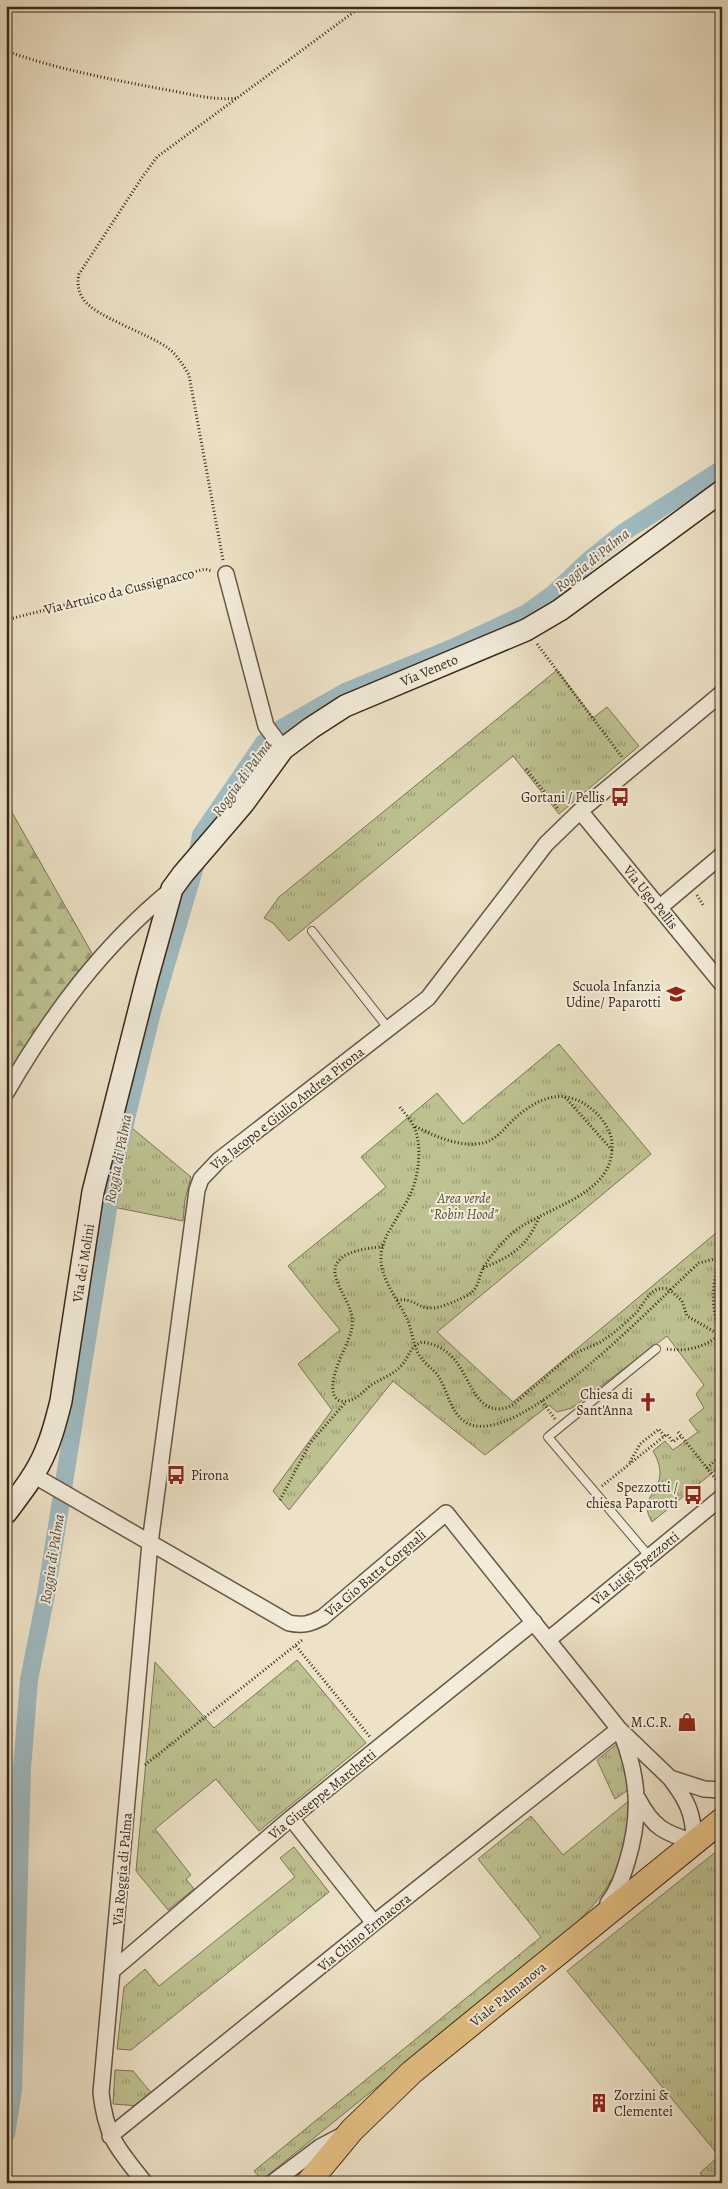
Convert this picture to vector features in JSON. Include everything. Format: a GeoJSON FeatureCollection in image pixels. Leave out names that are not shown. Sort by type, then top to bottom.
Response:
{"type":"FeatureCollection","features":[{"type":"Feature","properties":{"kind":"main road","name":"Viale Palmanova"},"geometry":{"type":"LineString","coordinates":[[308,2183],[352,2130],[412,2072],[722,1820]]}},
{"type":"Feature","properties":{"kind":"street","name":"Via Veneto"},"geometry":{"type":"LineString","coordinates":[[178,882],[243,804],[280,745],[346,706],[526,630],[560,610],[698,507],[722,492]]}},
{"type":"Feature","properties":{"kind":"street"},"geometry":{"type":"LineString","coordinates":[[225,571],[266,726],[280,745]]}},
{"type":"Feature","properties":{"kind":"street","name":"Via Jacopo e Giulio Andrea Pirona"},"geometry":{"type":"LineString","coordinates":[[150,1543],[195,1201],[201,1179],[219,1160],[428,998],[546,844],[580,811],[722,693]]}},
{"type":"Feature","properties":{"kind":"street","name":"Via Ugo Pellis"},"geometry":{"type":"LineString","coordinates":[[580,811],[722,984]]}},
{"type":"Feature","properties":{"kind":"street"},"geometry":{"type":"LineString","coordinates":[[660,908],[722,856]]}},
{"type":"Feature","properties":{"kind":"street"},"geometry":{"type":"LineString","coordinates":[[6,1093],[74,988],[105,951],[178,882]]}},
{"type":"Feature","properties":{"kind":"street","name":"Via dei Molini"},"geometry":{"type":"LineString","coordinates":[[6,1513],[37,1478],[61,1401],[93,1192],[147,979],[178,882]]}},
{"type":"Feature","properties":{"kind":"street","name":"Via Gio Batta Corgnali"},"geometry":{"type":"LineString","coordinates":[[37,1478],[289,1623],[306,1625],[323,1617],[446,1513],[619,1729],[670,1778],[682,1793],[691,1811],[694,1842],[668,1834],[647,1817],[636,1796]]}},
{"type":"Feature","properties":{"kind":"street","name":"Via Luigi Spezzotti"},"geometry":{"type":"LineString","coordinates":[[548,1640],[722,1497]]}},
{"type":"Feature","properties":{"kind":"street","name":"Via Roggia di Palma"},"geometry":{"type":"LineString","coordinates":[[145,2183],[110,2136],[104,2117],[101,2093],[150,1543]]}},
{"type":"Feature","properties":{"kind":"street","name":"Via Giuseppe Marchetti"},"geometry":{"type":"LineString","coordinates":[[113,1970],[291,1818],[534,1622]]}},
{"type":"Feature","properties":{"kind":"street","name":"Via Gio Batta Corgnali"},"geometry":{"type":"LineString","coordinates":[[582,1935],[619,1889],[631,1851],[638,1815],[636,1781],[630,1755],[619,1729]]}},
{"type":"Feature","properties":{"kind":"street","name":"Via Chino Ermacora"},"geometry":{"type":"LineString","coordinates":[[110,2136],[619,1729]]}},
{"type":"Feature","properties":{"kind":"street","name":"Via Gio Batta Corgnali"},"geometry":{"type":"LineString","coordinates":[[670,1778],[704,1789],[722,1790]]}},
{"type":"Feature","properties":{"kind":"street"},"geometry":{"type":"LineString","coordinates":[[291,1818],[374,1923]]}},
{"type":"Feature","properties":{"kind":"street"},"geometry":{"type":"LineString","coordinates":[[272,2183],[320,2147],[352,2130]]}},
{"type":"Feature","properties":{"kind":"lane"},"geometry":{"type":"LineString","coordinates":[[312,932],[388,1028]]}},
{"type":"Feature","properties":{"kind":"lane"},"geometry":{"type":"LineString","coordinates":[[649,1556],[548,1437],[656,1349]]}},
{"type":"Feature","properties":{"kind":"path"},"geometry":{"type":"LineString","coordinates":[[225,571],[189,375],[181,360],[168,348],[90,306],[83,300],[77,282],[79,274],[142,176],[157,157],[362,6]]}},
{"type":"Feature","properties":{"kind":"path"},"geometry":{"type":"LineString","coordinates":[[6,51],[43,64],[151,87],[220,100],[238,98]]}},
{"type":"Feature","properties":{"kind":"path","name":"Via Artuico da Cussignacco"},"geometry":{"type":"LineString","coordinates":[[6,620],[205,569],[225,571]]}},
{"type":"Feature","properties":{"kind":"path"},"geometry":{"type":"LineString","coordinates":[[526,630],[631,768]]}},
{"type":"Feature","properties":{"kind":"path"},"geometry":{"type":"LineString","coordinates":[[526,769],[561,813]]}},
{"type":"Feature","properties":{"kind":"path"},"geometry":{"type":"LineString","coordinates":[[697,894],[702,906]]}},
{"type":"Feature","properties":{"kind":"path"},"geometry":{"type":"LineString","coordinates":[[397,1300],[406,1299],[428,1308],[438,1308],[474,1291],[483,1269],[508,1237],[520,1226],[580,1196],[598,1181],[609,1166],[613,1150],[612,1137],[595,1112],[579,1102],[564,1096],[556,1096],[536,1103],[522,1111],[496,1138],[483,1143],[466,1145],[414,1125]]}},
{"type":"Feature","properties":{"kind":"path"},"geometry":{"type":"LineString","coordinates":[[564,1096],[613,1150]]}},
{"type":"Feature","properties":{"kind":"path"},"geometry":{"type":"LineString","coordinates":[[400,1107],[414,1125],[418,1163],[411,1194],[386,1237],[380,1253],[381,1268],[407,1320],[419,1355],[442,1382],[456,1412],[468,1424],[482,1427],[503,1423],[542,1401],[572,1379],[614,1343],[669,1289],[700,1263],[714,1259],[721,1259],[714,1285],[713,1308],[714,1318],[721,1335]]}},
{"type":"Feature","properties":{"kind":"path"},"geometry":{"type":"LineString","coordinates":[[483,1269],[522,1247],[529,1239],[539,1217]]}},
{"type":"Feature","properties":{"kind":"path"},"geometry":{"type":"LineString","coordinates":[[383,1247],[366,1248],[345,1256],[339,1260],[335,1271],[336,1278],[349,1303],[353,1322],[348,1341],[333,1379],[333,1387],[337,1399],[352,1400],[371,1386],[394,1373],[402,1365],[415,1344],[429,1342],[452,1355],[478,1399],[492,1408],[504,1408],[515,1403],[569,1358],[610,1335],[636,1313],[653,1291],[658,1289],[669,1289],[682,1301],[687,1316],[721,1335]]}},
{"type":"Feature","properties":{"kind":"path"},"geometry":{"type":"LineString","coordinates":[[656,1349],[678,1351],[696,1348],[721,1335]]}},
{"type":"Feature","properties":{"kind":"path"},"geometry":{"type":"LineString","coordinates":[[280,1500],[310,1443],[346,1401]]}},
{"type":"Feature","properties":{"kind":"path"},"geometry":{"type":"LineString","coordinates":[[542,1401],[560,1426]]}},
{"type":"Feature","properties":{"kind":"path"},"geometry":{"type":"LineString","coordinates":[[629,1464],[640,1444],[659,1429],[664,1436]]}},
{"type":"Feature","properties":{"kind":"path"},"geometry":{"type":"LineString","coordinates":[[678,1432],[722,1487]]}},
{"type":"Feature","properties":{"kind":"path"},"geometry":{"type":"LineString","coordinates":[[595,1492],[667,1434],[673,1442],[682,1436]]}},
{"type":"Feature","properties":{"kind":"path"},"geometry":{"type":"LineString","coordinates":[[707,1468],[722,1454]]}},
{"type":"Feature","properties":{"kind":"path"},"geometry":{"type":"LineString","coordinates":[[130,1777],[303,1639]]}},
{"type":"Feature","properties":{"kind":"path"},"geometry":{"type":"LineString","coordinates":[[296,1646],[378,1747]]}},
{"type":"Feature","properties":{"kind":"green space"},"geometry":{"type":"Polygon","coordinates":[[[557,670],[593,718],[607,707],[639,746],[559,814],[513,756],[289,941],[273,923],[264,918],[279,897],[557,670]]]}},
{"type":"Feature","properties":{"kind":"green space"},"geometry":{"type":"Polygon","coordinates":[[[6,802],[93,955],[56,1001],[6,1085],[6,802]]]}},
{"type":"Feature","properties":{"kind":"green space","name":"Area verde \"Robin Hood\""},"geometry":{"type":"Polygon","coordinates":[[[559,1044],[651,1154],[437,1332],[513,1402],[722,1228],[722,1465],[652,1522],[648,1514],[648,1502],[659,1481],[660,1474],[658,1462],[653,1451],[665,1441],[673,1450],[698,1432],[689,1420],[704,1408],[696,1394],[704,1385],[667,1336],[572,1408],[557,1412],[549,1405],[485,1455],[393,1381],[289,1510],[273,1491],[332,1410],[298,1364],[340,1330],[288,1266],[386,1187],[361,1157],[437,1093],[463,1124],[559,1044]]]}},
{"type":"Feature","properties":{"kind":"green space"},"geometry":{"type":"Polygon","coordinates":[[[132,1128],[191,1177],[185,1200],[183,1221],[113,1207],[119,1173],[132,1128]]]}},
{"type":"Feature","properties":{"kind":"green space"},"geometry":{"type":"Polygon","coordinates":[[[297,1660],[366,1743],[259,1831],[216,1779],[155,1829],[191,1875],[186,1879],[194,1889],[168,1910],[136,1871],[155,1662],[214,1728],[297,1660]]]}},
{"type":"Feature","properties":{"kind":"green space"},"geometry":{"type":"Polygon","coordinates":[[[618,1743],[631,1788],[615,1799],[597,1760],[618,1743]]]}},
{"type":"Feature","properties":{"kind":"green space"},"geometry":{"type":"Polygon","coordinates":[[[631,1799],[629,1825],[618,1867],[609,1884],[585,1914],[550,1947],[262,2180],[254,2171],[541,1937],[478,1859],[531,1816],[563,1855],[631,1799]]]}},
{"type":"Feature","properties":{"kind":"green space"},"geometry":{"type":"Polygon","coordinates":[[[294,1847],[329,1892],[131,2050],[117,2049],[124,1987],[145,1969],[159,1986],[295,1877],[280,1858],[294,1847]]]}},
{"type":"Feature","properties":{"kind":"green space"},"geometry":{"type":"Polygon","coordinates":[[[722,1847],[722,2183],[708,2183],[700,2173],[719,2156],[567,1971],[722,1847]]]}},
{"type":"Feature","properties":{"kind":"green space"},"geometry":{"type":"Polygon","coordinates":[[[115,2070],[133,2071],[153,2095],[139,2106],[113,2104],[115,2070]]]}},
{"type":"Feature","properties":{"kind":"waterway","name":"Roggia di Palma"},"geometry":{"type":"LineString","coordinates":[[6,2134],[13,2091],[22,1769],[29,1680],[46,1594],[116,1160],[152,1012],[196,863],[201,835],[263,744],[282,728],[345,692],[457,646],[527,613],[553,594],[588,561],[624,532],[722,469]]}},
{"type":"Feature","properties":{"kind":"place","name":"Gortani / Pellis"},"geometry":{"type":"Point","coordinates":[620,797]}},
{"type":"Feature","properties":{"kind":"place","name":"Scuola Infanzia Udine/ Paparotti"},"geometry":{"type":"Point","coordinates":[676,994]}},
{"type":"Feature","properties":{"kind":"place","name":"Chiesa di Sant'Anna"},"geometry":{"type":"Point","coordinates":[648,1402]}},
{"type":"Feature","properties":{"kind":"place","name":"Pirona"},"geometry":{"type":"Point","coordinates":[176,1475]}},
{"type":"Feature","properties":{"kind":"place","name":"Spezzotti / chiesa Paparotti"},"geometry":{"type":"Point","coordinates":[693,1495]}},
{"type":"Feature","properties":{"kind":"place","name":"M.C.R."},"geometry":{"type":"Point","coordinates":[687,1722]}},
{"type":"Feature","properties":{"kind":"place","name":"Zorzini & Clementei"},"geometry":{"type":"Point","coordinates":[599,2103]}}]}
